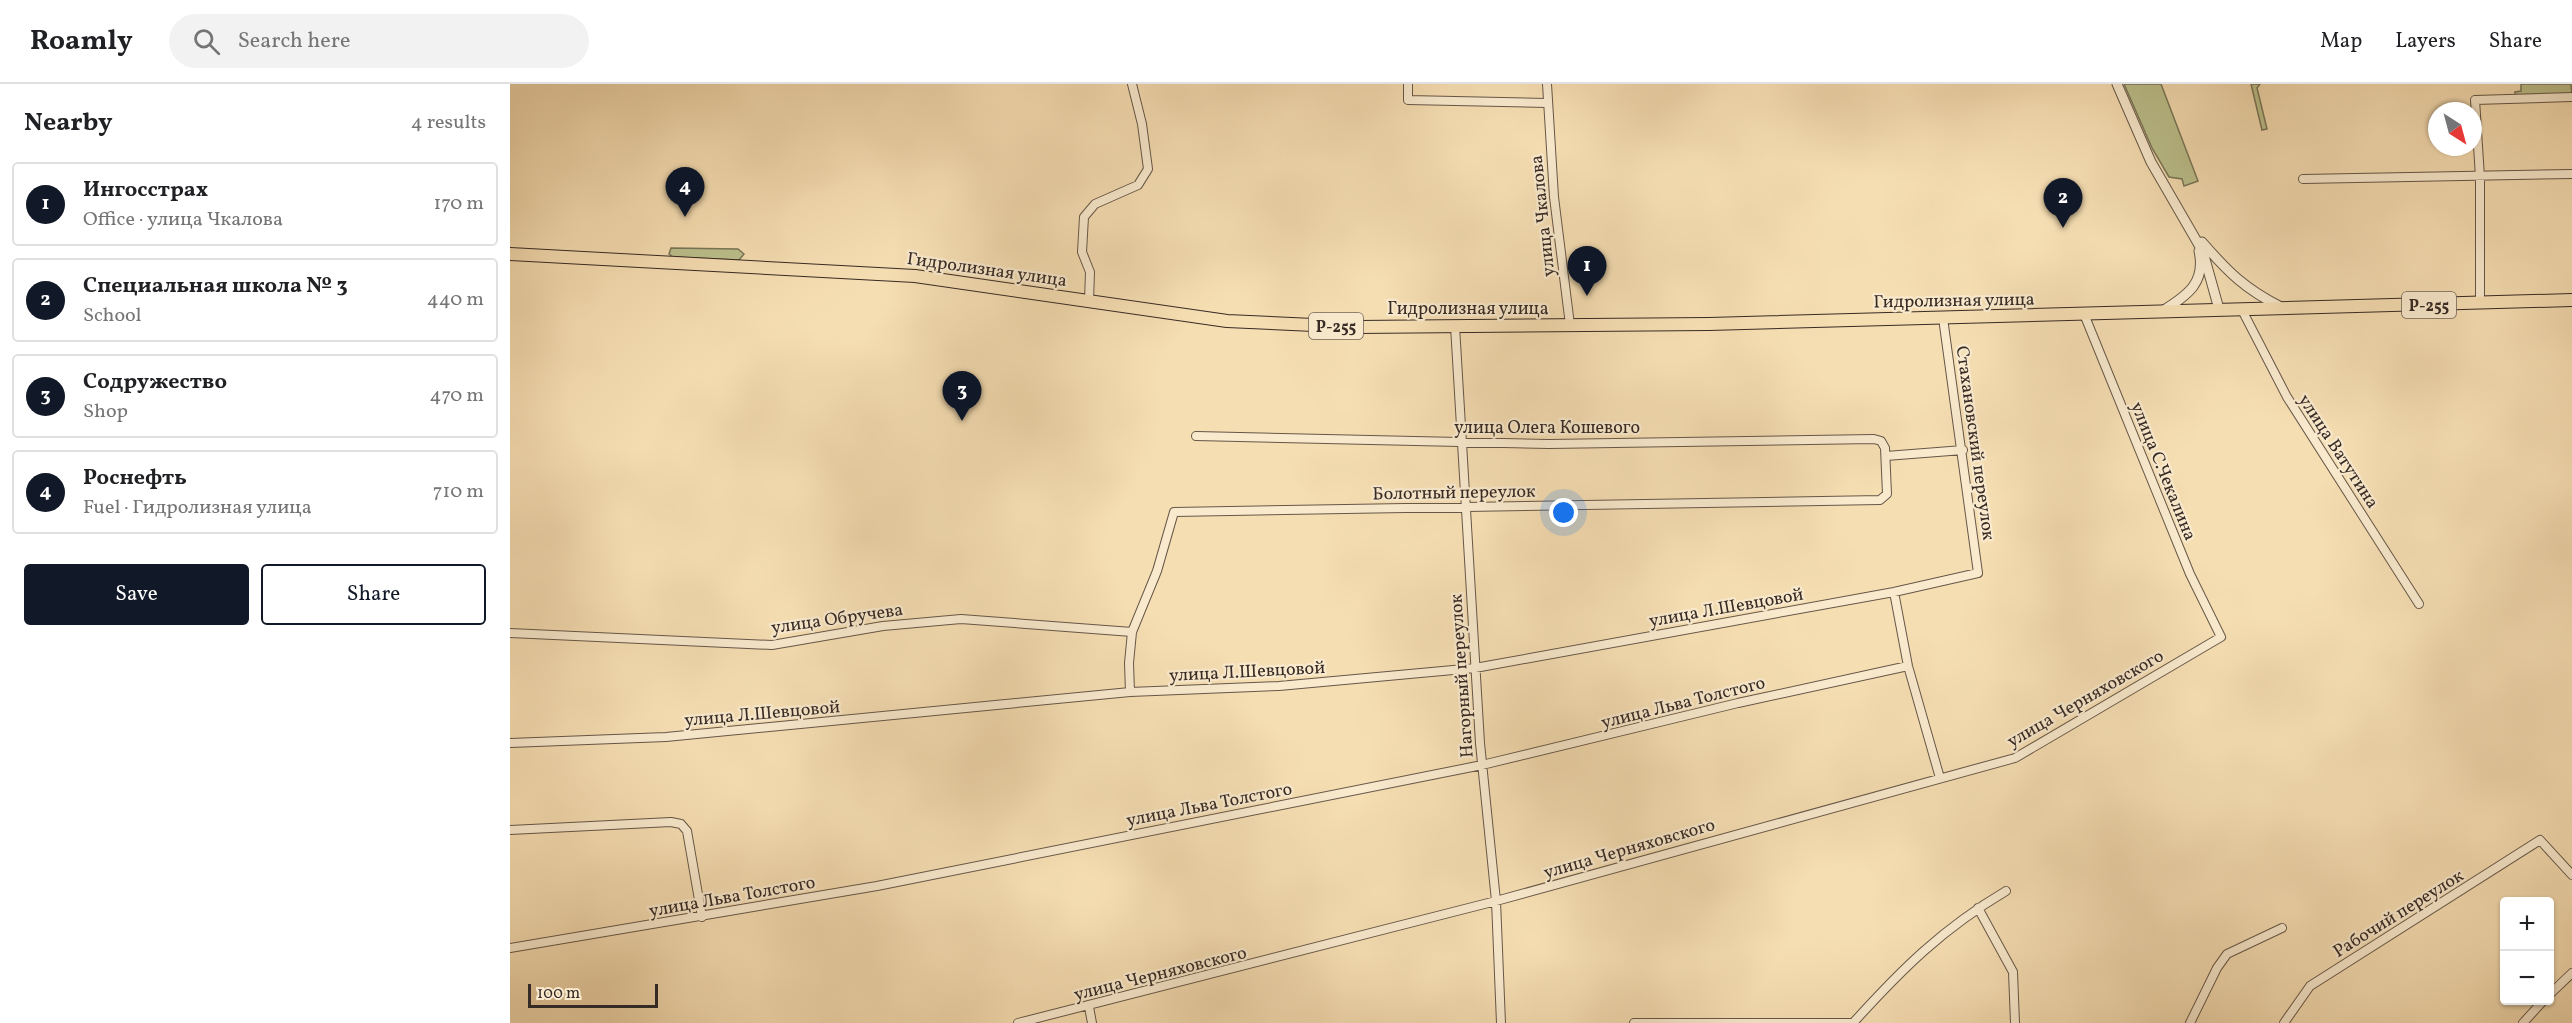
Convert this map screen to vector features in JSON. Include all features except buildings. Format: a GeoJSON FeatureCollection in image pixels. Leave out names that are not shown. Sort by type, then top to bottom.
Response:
{"type":"FeatureCollection","features":[{"type":"Feature","properties":{"kind":"highway","name":"Гидролизная улица"},"geometry":{"type":"LineString","coordinates":[[511,254],[915,276],[1244,322],[1570,326],[2572,300]]}},
{"type":"Feature","properties":{"kind":"street"},"geometry":{"type":"LineString","coordinates":[[1089,301],[1090,272],[1082,252],[1084,217],[1095,204],[1138,185],[1148,168],[1142,124],[1132,84]]}},
{"type":"Feature","properties":{"kind":"street"},"geometry":{"type":"LineString","coordinates":[[1408,84],[1408,100],[1547,103]]}},
{"type":"Feature","properties":{"kind":"street","name":"улица Чкалова"},"geometry":{"type":"LineString","coordinates":[[1547,84],[1554,197],[1570,326]]}},
{"type":"Feature","properties":{"kind":"street"},"geometry":{"type":"LineString","coordinates":[[2117,84],[2151,162],[2206,260],[2218,309]]}},
{"type":"Feature","properties":{"kind":"street"},"geometry":{"type":"LineString","coordinates":[[2480,303],[2480,177],[2475,100],[2572,97]]}},
{"type":"Feature","properties":{"kind":"street"},"geometry":{"type":"LineString","coordinates":[[2303,179],[2572,174]]}},
{"type":"Feature","properties":{"kind":"street"},"geometry":{"type":"LineString","coordinates":[[2185,221],[2233,277],[2253,292],[2286,309]]}},
{"type":"Feature","properties":{"kind":"street"},"geometry":{"type":"LineString","coordinates":[[2163,311],[2186,296],[2198,280],[2201,270],[2196,240]]}},
{"type":"Feature","properties":{"kind":"street","name":"улица Ватутина"},"geometry":{"type":"LineString","coordinates":[[2242,310],[2287,397],[2419,604]]}},
{"type":"Feature","properties":{"kind":"street","name":"улица С.Чекалина"},"geometry":{"type":"LineString","coordinates":[[2084,314],[2185,563],[2221,637]]}},
{"type":"Feature","properties":{"kind":"street","name":"Стахановский переулок"},"geometry":{"type":"LineString","coordinates":[[1943,318],[1963,450],[1978,573]]}},
{"type":"Feature","properties":{"kind":"street","name":"Нагорный переулок"},"geometry":{"type":"LineString","coordinates":[[1455,326],[1475,668],[1496,901],[1501,1023]]}},
{"type":"Feature","properties":{"kind":"street","name":"улица Олега Кошевого"},"geometry":{"type":"LineString","coordinates":[[1196,436],[1549,444],[1874,439],[1884,444],[1886,456]]}},
{"type":"Feature","properties":{"kind":"street"},"geometry":{"type":"LineString","coordinates":[[1886,456],[1963,450]]}},
{"type":"Feature","properties":{"kind":"street","name":"Болотный переулок"},"geometry":{"type":"LineString","coordinates":[[1132,632],[1157,571],[1174,512],[1880,500],[1887,494],[1886,456]]}},
{"type":"Feature","properties":{"kind":"street","name":"улица Л.Шевцовой"},"geometry":{"type":"LineString","coordinates":[[510,743],[677,736],[1130,692],[1279,686],[1475,668],[1894,592],[1978,573]]}},
{"type":"Feature","properties":{"kind":"street"},"geometry":{"type":"LineString","coordinates":[[1894,592],[1908,666],[1940,778]]}},
{"type":"Feature","properties":{"kind":"street","name":"улица Обручева"},"geometry":{"type":"LineString","coordinates":[[510,633],[772,645],[883,626],[961,619],[1132,632]]}},
{"type":"Feature","properties":{"kind":"street"},"geometry":{"type":"LineString","coordinates":[[1130,692],[1132,632]]}},
{"type":"Feature","properties":{"kind":"street","name":"улица Черняховского"},"geometry":{"type":"LineString","coordinates":[[1018,1023],[1089,1007],[1496,901],[2014,758],[2221,637]]}},
{"type":"Feature","properties":{"kind":"street","name":"улица Льва Толстого"},"geometry":{"type":"LineString","coordinates":[[510,948],[889,884],[1482,765],[1738,703],[1908,666]]}},
{"type":"Feature","properties":{"kind":"street"},"geometry":{"type":"LineString","coordinates":[[510,830],[671,822],[681,824],[687,831],[702,917]]}},
{"type":"Feature","properties":{"kind":"street","name":"Рабочий переулок"},"geometry":{"type":"LineString","coordinates":[[2284,1023],[2310,986],[2540,840],[2572,875]]}},
{"type":"Feature","properties":{"kind":"street"},"geometry":{"type":"LineString","coordinates":[[1634,1023],[1853,1023],[1918,953],[1978,908],[2006,891]]}},
{"type":"Feature","properties":{"kind":"street"},"geometry":{"type":"LineString","coordinates":[[1978,908],[2013,972],[2015,1023]]}},
{"type":"Feature","properties":{"kind":"street"},"geometry":{"type":"LineString","coordinates":[[2190,1023],[2217,968],[2227,954],[2282,928]]}},
{"type":"Feature","properties":{"kind":"street"},"geometry":{"type":"LineString","coordinates":[[2554,990],[2572,973]]}},
{"type":"Feature","properties":{"kind":"street"},"geometry":{"type":"LineString","coordinates":[[2523,1023],[2539,1005]]}},
{"type":"Feature","properties":{"kind":"street"},"geometry":{"type":"LineString","coordinates":[[1089,1007],[1092,1023]]}},
{"type":"Feature","properties":{"kind":"green space"},"geometry":{"type":"Polygon","coordinates":[[[2124,84],[2161,84],[2198,181],[2184,186],[2182,179],[2169,177],[2152,148],[2124,84]]]}},
{"type":"Feature","properties":{"kind":"green space"},"geometry":{"type":"Polygon","coordinates":[[[2251,84],[2260,84],[2257,88],[2267,129],[2262,130],[2251,84]]]}},
{"type":"Feature","properties":{"kind":"green space"},"geometry":{"type":"Polygon","coordinates":[[[2521,84],[2571,84],[2572,96],[2515,97],[2515,92],[2521,91],[2521,84]]]}},
{"type":"Feature","properties":{"kind":"green space"},"geometry":{"type":"Polygon","coordinates":[[[671,248],[738,249],[744,254],[739,260],[673,257],[669,254],[671,248]]]}},
{"type":"Feature","properties":{"kind":"place","name":"Роснефть"},"geometry":{"type":"Point","coordinates":[685,217]}},
{"type":"Feature","properties":{"kind":"place","name":"Специальная школа № 3"},"geometry":{"type":"Point","coordinates":[2063,228]}},
{"type":"Feature","properties":{"kind":"place","name":"Ингосстрах"},"geometry":{"type":"Point","coordinates":[1587,296]}},
{"type":"Feature","properties":{"kind":"place","name":"Содружество"},"geometry":{"type":"Point","coordinates":[962,421]}}]}
